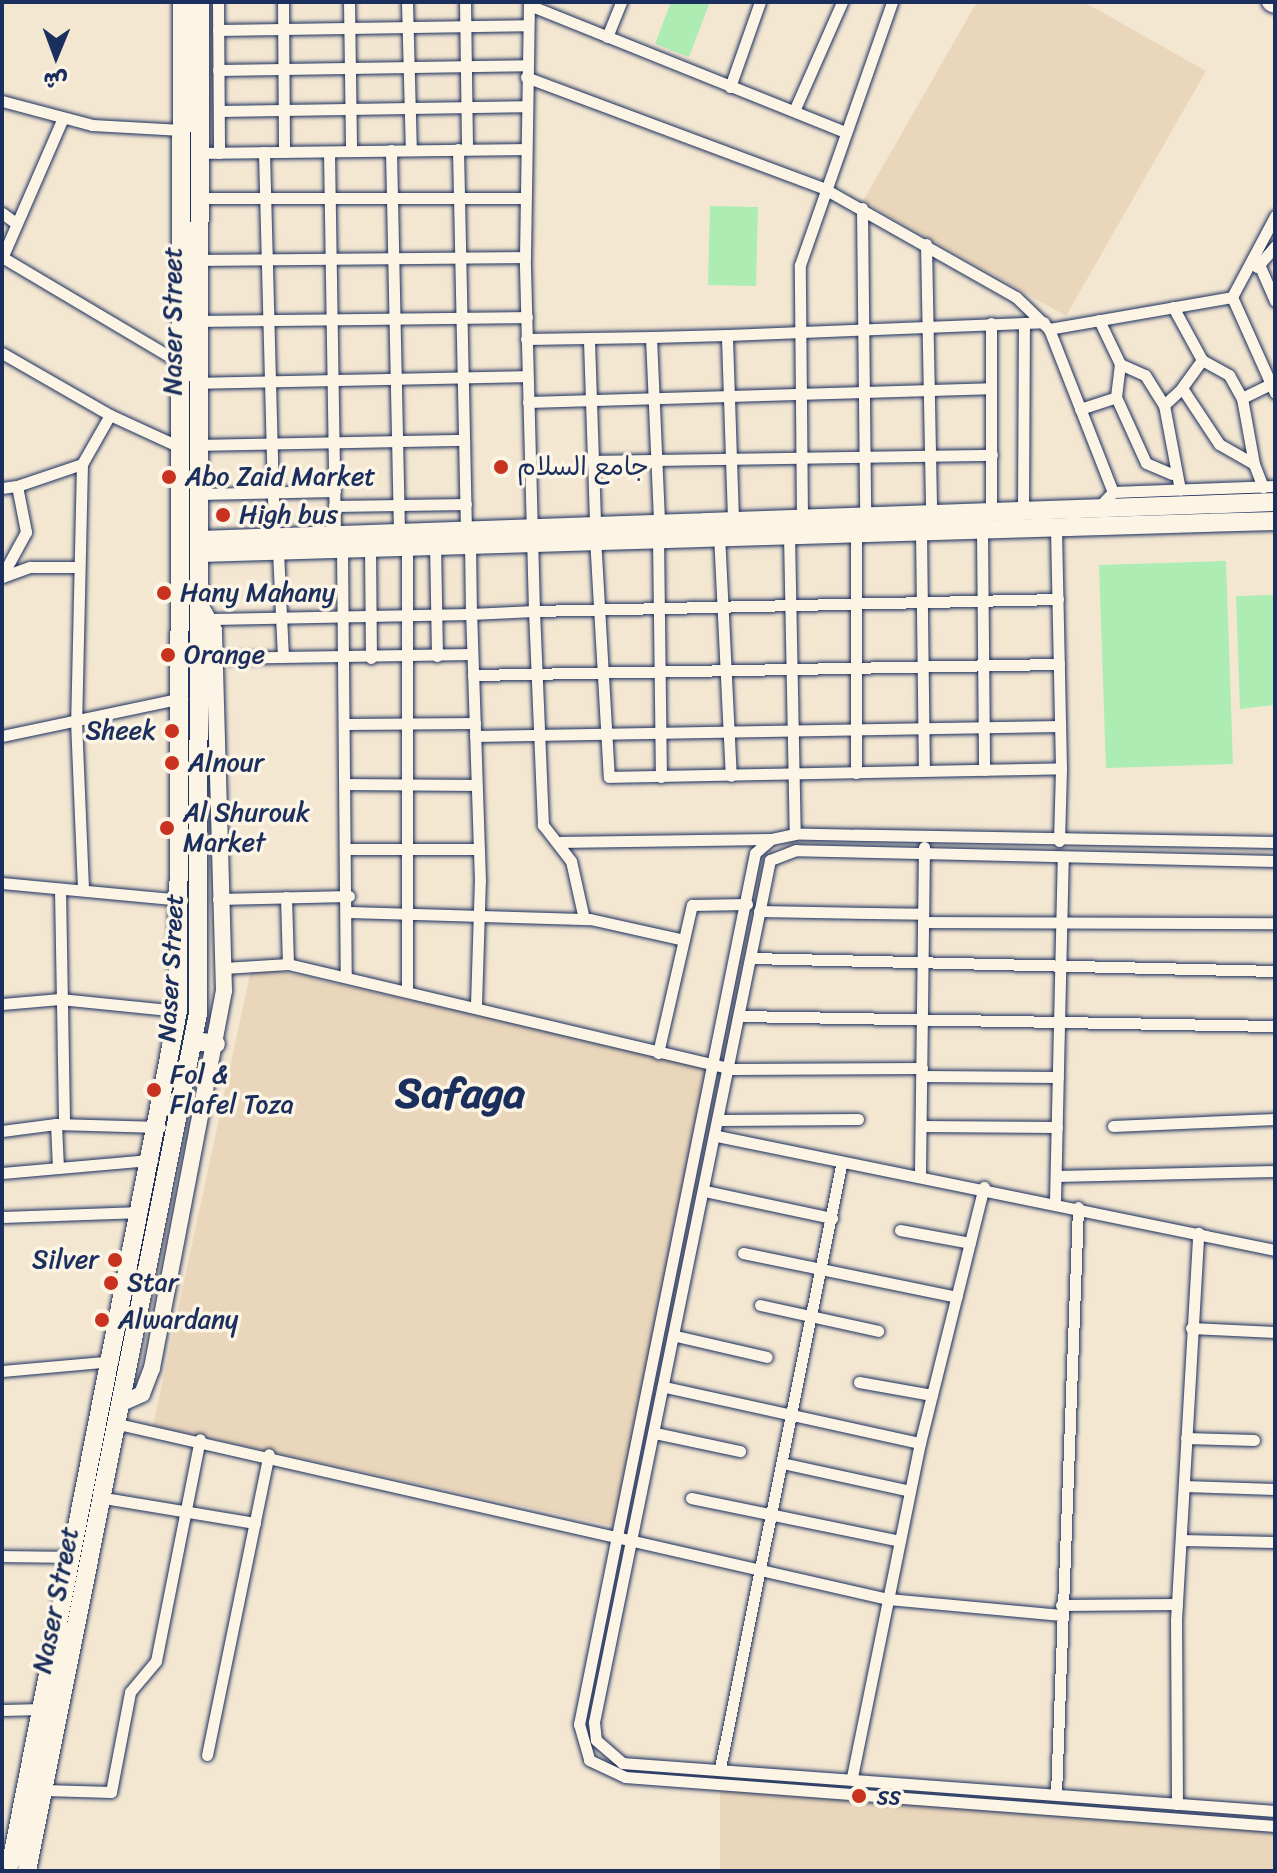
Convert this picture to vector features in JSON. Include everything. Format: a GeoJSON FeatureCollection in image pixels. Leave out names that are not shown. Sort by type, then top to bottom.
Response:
{"type":"FeatureCollection","features":[{"type":"Feature","properties":{"kind":"main road","name":"Naser Street"},"geometry":{"type":"LineString","coordinates":[[182,2],[182,130],[200,321],[188,377]]}},
{"type":"Feature","properties":{"kind":"main road","name":"Naser Street"},"geometry":{"type":"LineString","coordinates":[[16,1866],[73,1557],[104,1498],[195,1041],[192,812],[182,698],[191,474],[188,377],[200,153],[200,2]]}},
{"type":"Feature","properties":{"kind":"main road","name":"Naser Street"},"geometry":{"type":"LineString","coordinates":[[16,1866],[44,1790],[113,1361],[160,1127],[178,1011],[183,900],[206,612],[200,547],[200,494],[191,474]]}},
{"type":"Feature","properties":{"kind":"main road"},"geometry":{"type":"LineString","coordinates":[[658,528],[719,534],[789,534],[931,513],[1098,508],[1271,492]]}},
{"type":"Feature","properties":{"kind":"main road"},"geometry":{"type":"LineString","coordinates":[[200,547],[535,530],[658,528],[733,519],[802,518],[921,530],[1275,521]]}},
{"type":"Feature","properties":{"kind":"main road"},"geometry":{"type":"LineString","coordinates":[[338,541],[370,546],[403,537],[435,541],[468,534]]}},
{"type":"Feature","properties":{"kind":"main road"},"geometry":{"type":"LineString","coordinates":[[195,1041],[216,1044]]}},
{"type":"Feature","properties":{"kind":"main road"},"geometry":{"type":"LineString","coordinates":[[156,1242],[175,1247]]}},
{"type":"Feature","properties":{"kind":"street"},"geometry":{"type":"LineString","coordinates":[[218,2],[219,153]]}},
{"type":"Feature","properties":{"kind":"street"},"geometry":{"type":"LineString","coordinates":[[283,2],[284,152]]}},
{"type":"Feature","properties":{"kind":"street"},"geometry":{"type":"LineString","coordinates":[[349,2],[351,151]]}},
{"type":"Feature","properties":{"kind":"street"},"geometry":{"type":"LineString","coordinates":[[407,2],[411,150]]}},
{"type":"Feature","properties":{"kind":"street"},"geometry":{"type":"LineString","coordinates":[[465,2],[467,105],[457,198],[456,320],[475,730],[480,914],[476,1005]]}},
{"type":"Feature","properties":{"kind":"street"},"geometry":{"type":"LineString","coordinates":[[607,37],[621,2]]}},
{"type":"Feature","properties":{"kind":"street"},"geometry":{"type":"LineString","coordinates":[[730,87],[760,2]]}},
{"type":"Feature","properties":{"kind":"street"},"geometry":{"type":"LineString","coordinates":[[794,111],[842,2]]}},
{"type":"Feature","properties":{"kind":"street"},"geometry":{"type":"LineString","coordinates":[[802,518],[798,394],[800,265],[823,188],[892,2]]}},
{"type":"Feature","properties":{"kind":"street"},"geometry":{"type":"LineString","coordinates":[[584,919],[571,861],[543,825],[526,339],[525,106],[529,3],[845,132]]}},
{"type":"Feature","properties":{"kind":"street"},"geometry":{"type":"LineString","coordinates":[[218,30],[349,25],[526,25]]}},
{"type":"Feature","properties":{"kind":"street"},"geometry":{"type":"LineString","coordinates":[[218,70],[409,64],[466,65],[526,71],[823,188],[998,285],[1046,325],[1113,492]]}},
{"type":"Feature","properties":{"kind":"street"},"geometry":{"type":"LineString","coordinates":[[2,101],[63,118],[182,130]]}},
{"type":"Feature","properties":{"kind":"street"},"geometry":{"type":"LineString","coordinates":[[219,111],[525,106]]}},
{"type":"Feature","properties":{"kind":"street"},"geometry":{"type":"LineString","coordinates":[[63,118],[2,258],[188,377],[270,382],[527,376]]}},
{"type":"Feature","properties":{"kind":"street"},"geometry":{"type":"LineString","coordinates":[[200,153],[525,149]]}},
{"type":"Feature","properties":{"kind":"street"},"geometry":{"type":"LineString","coordinates":[[391,150],[397,502],[403,537],[411,723],[412,913],[407,990]]}},
{"type":"Feature","properties":{"kind":"street"},"geometry":{"type":"LineString","coordinates":[[264,152],[273,444],[271,492],[283,657]]}},
{"type":"Feature","properties":{"kind":"street"},"geometry":{"type":"LineString","coordinates":[[329,152],[335,320],[334,506],[346,724],[349,896],[346,976]]}},
{"type":"Feature","properties":{"kind":"street"},"geometry":{"type":"LineString","coordinates":[[198,198],[525,198]]}},
{"type":"Feature","properties":{"kind":"street"},"geometry":{"type":"LineString","coordinates":[[856,773],[855,606],[865,392],[861,326],[862,208]]}},
{"type":"Feature","properties":{"kind":"street"},"geometry":{"type":"LineString","coordinates":[[2,213],[16,223]]}},
{"type":"Feature","properties":{"kind":"street"},"geometry":{"type":"LineString","coordinates":[[526,339],[727,335],[861,326],[1046,325],[1099,320],[1232,297],[1254,264],[1275,216]]}},
{"type":"Feature","properties":{"kind":"street"},"geometry":{"type":"LineString","coordinates":[[926,244],[931,513]]}},
{"type":"Feature","properties":{"kind":"street"},"geometry":{"type":"LineString","coordinates":[[1254,264],[1275,246]]}},
{"type":"Feature","properties":{"kind":"street"},"geometry":{"type":"LineString","coordinates":[[194,271],[266,260],[525,257]]}},
{"type":"Feature","properties":{"kind":"street"},"geometry":{"type":"LineString","coordinates":[[1254,264],[1275,301]]}},
{"type":"Feature","properties":{"kind":"street"},"geometry":{"type":"LineString","coordinates":[[1232,297],[1273,388],[1242,398]]}},
{"type":"Feature","properties":{"kind":"street"},"geometry":{"type":"LineString","coordinates":[[1173,307],[1202,360],[1224,370],[1242,398],[1254,464],[1271,492]]}},
{"type":"Feature","properties":{"kind":"street"},"geometry":{"type":"LineString","coordinates":[[200,321],[527,317]]}},
{"type":"Feature","properties":{"kind":"street"},"geometry":{"type":"LineString","coordinates":[[1099,320],[1120,364],[1116,397],[1146,463],[1172,474]]}},
{"type":"Feature","properties":{"kind":"street"},"geometry":{"type":"LineString","coordinates":[[991,323],[991,512]]}},
{"type":"Feature","properties":{"kind":"street"},"geometry":{"type":"LineString","coordinates":[[1023,510],[1024,323]]}},
{"type":"Feature","properties":{"kind":"street"},"geometry":{"type":"LineString","coordinates":[[727,335],[733,519]]}},
{"type":"Feature","properties":{"kind":"street"},"geometry":{"type":"LineString","coordinates":[[651,337],[657,396],[661,777]]}},
{"type":"Feature","properties":{"kind":"street"},"geometry":{"type":"LineString","coordinates":[[589,338],[595,609],[602,736],[608,777],[1061,768]]}},
{"type":"Feature","properties":{"kind":"street"},"geometry":{"type":"LineString","coordinates":[[2,353],[110,415],[191,446],[462,440]]}},
{"type":"Feature","properties":{"kind":"street"},"geometry":{"type":"LineString","coordinates":[[1164,405],[1182,388],[1202,360]]}},
{"type":"Feature","properties":{"kind":"street"},"geometry":{"type":"LineString","coordinates":[[1120,364],[1145,375],[1164,405],[1176,449],[1172,474],[1180,490]]}},
{"type":"Feature","properties":{"kind":"street"},"geometry":{"type":"LineString","coordinates":[[528,402],[990,388]]}},
{"type":"Feature","properties":{"kind":"street"},"geometry":{"type":"LineString","coordinates":[[1182,388],[1219,444],[1254,464]]}},
{"type":"Feature","properties":{"kind":"street"},"geometry":{"type":"LineString","coordinates":[[1080,409],[1116,397]]}},
{"type":"Feature","properties":{"kind":"street"},"geometry":{"type":"LineString","coordinates":[[83,890],[76,721],[82,464],[110,415]]}},
{"type":"Feature","properties":{"kind":"street"},"geometry":{"type":"LineString","coordinates":[[593,461],[992,455]]}},
{"type":"Feature","properties":{"kind":"street"},"geometry":{"type":"LineString","coordinates":[[2,488],[82,464]]}},
{"type":"Feature","properties":{"kind":"street"},"geometry":{"type":"LineString","coordinates":[[2,576],[26,536],[17,486]]}},
{"type":"Feature","properties":{"kind":"street"},"geometry":{"type":"LineString","coordinates":[[200,494],[335,491]]}},
{"type":"Feature","properties":{"kind":"street"},"geometry":{"type":"LineString","coordinates":[[1098,508],[1113,492],[1271,492]]}},
{"type":"Feature","properties":{"kind":"street"},"geometry":{"type":"LineString","coordinates":[[334,506],[397,502],[466,504]]}},
{"type":"Feature","properties":{"kind":"street"},"geometry":{"type":"LineString","coordinates":[[1056,526],[1061,768],[1059,841]]}},
{"type":"Feature","properties":{"kind":"street"},"geometry":{"type":"LineString","coordinates":[[982,529],[984,770]]}},
{"type":"Feature","properties":{"kind":"street"},"geometry":{"type":"LineString","coordinates":[[921,530],[921,728],[924,770]]}},
{"type":"Feature","properties":{"kind":"street"},"geometry":{"type":"LineString","coordinates":[[719,534],[726,733],[731,776]]}},
{"type":"Feature","properties":{"kind":"street"},"geometry":{"type":"LineString","coordinates":[[789,534],[795,834]]}},
{"type":"Feature","properties":{"kind":"street"},"geometry":{"type":"LineString","coordinates":[[435,541],[437,656]]}},
{"type":"Feature","properties":{"kind":"street"},"geometry":{"type":"LineString","coordinates":[[370,546],[371,658]]}},
{"type":"Feature","properties":{"kind":"street"},"geometry":{"type":"LineString","coordinates":[[2,576],[30,567],[78,567]]}},
{"type":"Feature","properties":{"kind":"street"},"geometry":{"type":"LineString","coordinates":[[122,1403],[147,1386],[216,1044],[224,968],[218,899],[216,658],[206,612],[280,617],[408,616],[1058,599]]}},
{"type":"Feature","properties":{"kind":"street"},"geometry":{"type":"LineString","coordinates":[[216,658],[371,658],[472,654]]}},
{"type":"Feature","properties":{"kind":"street"},"geometry":{"type":"LineString","coordinates":[[473,675],[1059,664]]}},
{"type":"Feature","properties":{"kind":"street"},"geometry":{"type":"LineString","coordinates":[[3,734],[182,698]]}},
{"type":"Feature","properties":{"kind":"street"},"geometry":{"type":"LineString","coordinates":[[346,724],[411,723],[539,736],[1060,726]]}},
{"type":"Feature","properties":{"kind":"street"},"geometry":{"type":"LineString","coordinates":[[347,784],[475,785]]}},
{"type":"Feature","properties":{"kind":"street"},"geometry":{"type":"LineString","coordinates":[[557,842],[771,839],[795,834],[1059,841],[1275,842]]}},
{"type":"Feature","properties":{"kind":"street"},"geometry":{"type":"LineString","coordinates":[[920,1174],[924,838]]}},
{"type":"Feature","properties":{"kind":"street"},"geometry":{"type":"LineString","coordinates":[[771,839],[755,853],[747,904],[613,1540],[579,1724],[589,1760],[606,1773],[1275,1826]]}},
{"type":"Feature","properties":{"kind":"street"},"geometry":{"type":"LineString","coordinates":[[1192,860],[1193,843]]}},
{"type":"Feature","properties":{"kind":"street"},"geometry":{"type":"LineString","coordinates":[[348,849],[478,849]]}},
{"type":"Feature","properties":{"kind":"street"},"geometry":{"type":"LineString","coordinates":[[1275,861],[781,852],[767,867],[731,1069],[595,1705],[596,1740],[622,1763],[852,1777],[1275,1811]]}},
{"type":"Feature","properties":{"kind":"street"},"geometry":{"type":"LineString","coordinates":[[1055,1201],[1063,857]]}},
{"type":"Feature","properties":{"kind":"street"},"geometry":{"type":"LineString","coordinates":[[2,883],[183,900]]}},
{"type":"Feature","properties":{"kind":"street"},"geometry":{"type":"LineString","coordinates":[[58,1168],[60,889]]}},
{"type":"Feature","properties":{"kind":"street"},"geometry":{"type":"LineString","coordinates":[[218,899],[349,896]]}},
{"type":"Feature","properties":{"kind":"street"},"geometry":{"type":"LineString","coordinates":[[286,897],[288,964]]}},
{"type":"Feature","properties":{"kind":"street"},"geometry":{"type":"LineString","coordinates":[[658,1053],[694,904],[747,904]]}},
{"type":"Feature","properties":{"kind":"street"},"geometry":{"type":"LineString","coordinates":[[759,911],[923,918],[1275,923]]}},
{"type":"Feature","properties":{"kind":"street"},"geometry":{"type":"LineString","coordinates":[[349,912],[584,919],[684,940]]}},
{"type":"Feature","properties":{"kind":"street"},"geometry":{"type":"LineString","coordinates":[[751,958],[1061,969],[1275,971]]}},
{"type":"Feature","properties":{"kind":"street"},"geometry":{"type":"LineString","coordinates":[[224,968],[288,964],[476,1005],[731,1069],[1058,1077]]}},
{"type":"Feature","properties":{"kind":"street"},"geometry":{"type":"LineString","coordinates":[[2,1004],[60,999],[178,1011]]}},
{"type":"Feature","properties":{"kind":"street"},"geometry":{"type":"LineString","coordinates":[[739,1016],[921,1022],[1275,1026]]}},
{"type":"Feature","properties":{"kind":"street"},"geometry":{"type":"LineString","coordinates":[[720,1120],[858,1119]]}},
{"type":"Feature","properties":{"kind":"street"},"geometry":{"type":"LineString","coordinates":[[1113,1126],[1275,1119]]}},
{"type":"Feature","properties":{"kind":"street"},"geometry":{"type":"LineString","coordinates":[[2,1131],[60,1124],[160,1127]]}},
{"type":"Feature","properties":{"kind":"street"},"geometry":{"type":"LineString","coordinates":[[921,1126],[1057,1127]]}},
{"type":"Feature","properties":{"kind":"street"},"geometry":{"type":"LineString","coordinates":[[717,1136],[841,1166],[920,1174],[1275,1250]]}},
{"type":"Feature","properties":{"kind":"street"},"geometry":{"type":"LineString","coordinates":[[2,1173],[153,1160]]}},
{"type":"Feature","properties":{"kind":"street"},"geometry":{"type":"LineString","coordinates":[[720,1768],[824,1269],[841,1166]]}},
{"type":"Feature","properties":{"kind":"street"},"geometry":{"type":"LineString","coordinates":[[1056,1176],[1275,1171]]}},
{"type":"Feature","properties":{"kind":"street"},"geometry":{"type":"LineString","coordinates":[[852,1777],[920,1443],[984,1187]]}},
{"type":"Feature","properties":{"kind":"street"},"geometry":{"type":"LineString","coordinates":[[705,1191],[832,1218]]}},
{"type":"Feature","properties":{"kind":"street"},"geometry":{"type":"LineString","coordinates":[[1056,1794],[1078,1207]]}},
{"type":"Feature","properties":{"kind":"street"},"geometry":{"type":"LineString","coordinates":[[2,1217],[143,1212]]}},
{"type":"Feature","properties":{"kind":"street"},"geometry":{"type":"LineString","coordinates":[[900,1230],[970,1243]]}},
{"type":"Feature","properties":{"kind":"street"},"geometry":{"type":"LineString","coordinates":[[1177,1804],[1177,1604],[1198,1233]]}},
{"type":"Feature","properties":{"kind":"street"},"geometry":{"type":"LineString","coordinates":[[743,1253],[957,1297]]}},
{"type":"Feature","properties":{"kind":"street"},"geometry":{"type":"LineString","coordinates":[[760,1305],[878,1331]]}},
{"type":"Feature","properties":{"kind":"street"},"geometry":{"type":"LineString","coordinates":[[1191,1328],[1275,1332]]}},
{"type":"Feature","properties":{"kind":"street"},"geometry":{"type":"LineString","coordinates":[[676,1336],[767,1357]]}},
{"type":"Feature","properties":{"kind":"street"},"geometry":{"type":"LineString","coordinates":[[2,1371],[113,1361]]}},
{"type":"Feature","properties":{"kind":"street"},"geometry":{"type":"LineString","coordinates":[[859,1382],[932,1395]]}},
{"type":"Feature","properties":{"kind":"street"},"geometry":{"type":"LineString","coordinates":[[665,1387],[920,1443]]}},
{"type":"Feature","properties":{"kind":"street"},"geometry":{"type":"LineString","coordinates":[[118,1424],[269,1454],[613,1540],[761,1567],[888,1599],[1061,1610],[1177,1604]]}},
{"type":"Feature","properties":{"kind":"street"},"geometry":{"type":"LineString","coordinates":[[655,1433],[740,1451]]}},
{"type":"Feature","properties":{"kind":"street"},"geometry":{"type":"LineString","coordinates":[[1186,1438],[1254,1440]]}},
{"type":"Feature","properties":{"kind":"street"},"geometry":{"type":"LineString","coordinates":[[44,1790],[111,1792],[130,1692],[156,1661],[200,1439]]}},
{"type":"Feature","properties":{"kind":"street"},"geometry":{"type":"LineString","coordinates":[[207,1755],[269,1454]]}},
{"type":"Feature","properties":{"kind":"street"},"geometry":{"type":"LineString","coordinates":[[782,1463],[910,1491]]}},
{"type":"Feature","properties":{"kind":"street"},"geometry":{"type":"LineString","coordinates":[[1184,1486],[1275,1489]]}},
{"type":"Feature","properties":{"kind":"street"},"geometry":{"type":"LineString","coordinates":[[104,1498],[255,1523]]}},
{"type":"Feature","properties":{"kind":"street"},"geometry":{"type":"LineString","coordinates":[[691,1498],[900,1541]]}},
{"type":"Feature","properties":{"kind":"street"},"geometry":{"type":"LineString","coordinates":[[1181,1540],[1275,1542]]}},
{"type":"Feature","properties":{"kind":"street"},"geometry":{"type":"LineString","coordinates":[[2,1556],[73,1557]]}},
{"type":"Feature","properties":{"kind":"street"},"geometry":{"type":"LineString","coordinates":[[2,1710],[44,1709]]}},
{"type":"Feature","properties":{"kind":"shaded area"},"geometry":{"type":"Polygon","coordinates":[[[977,2],[1084,2],[1206,71],[1066,316],[863,201],[977,2]]]}},
{"type":"Feature","properties":{"kind":"shaded area"},"geometry":{"type":"Polygon","coordinates":[[[252,965],[708,1066],[614,1526],[153,1426],[252,965]]]}},
{"type":"Feature","properties":{"kind":"shaded area","name":"ss"},"geometry":{"type":"Polygon","coordinates":[[[720,1768],[1275,1823],[1275,1871],[720,1871],[720,1768]]]}},
{"type":"Feature","properties":{"kind":"green space"},"geometry":{"type":"Polygon","coordinates":[[[671,2],[710,2],[689,57],[655,44],[671,2]]]}},
{"type":"Feature","properties":{"kind":"green space"},"geometry":{"type":"Polygon","coordinates":[[[710,206],[758,207],[756,286],[708,285],[710,206]]]}},
{"type":"Feature","properties":{"kind":"green space"},"geometry":{"type":"Polygon","coordinates":[[[1226,561],[1233,764],[1106,768],[1099,565],[1226,561]]]}},
{"type":"Feature","properties":{"kind":"green space"},"geometry":{"type":"Polygon","coordinates":[[[1275,595],[1275,705],[1240,709],[1236,596],[1275,595]]]}},
{"type":"Feature","properties":{"kind":"place","name":"جامع السلام"},"geometry":{"type":"Point","coordinates":[501,467]}},
{"type":"Feature","properties":{"kind":"place","name":"Abo Zaid Market"},"geometry":{"type":"Point","coordinates":[169,477]}},
{"type":"Feature","properties":{"kind":"place","name":"High bus"},"geometry":{"type":"Point","coordinates":[223,515]}},
{"type":"Feature","properties":{"kind":"place","name":"Hany Mahany"},"geometry":{"type":"Point","coordinates":[164,593]}},
{"type":"Feature","properties":{"kind":"place","name":"Orange"},"geometry":{"type":"Point","coordinates":[168,655]}},
{"type":"Feature","properties":{"kind":"place","name":"Sheek"},"geometry":{"type":"Point","coordinates":[172,731]}},
{"type":"Feature","properties":{"kind":"place","name":"Alnour"},"geometry":{"type":"Point","coordinates":[172,763]}},
{"type":"Feature","properties":{"kind":"place","name":"Al Shurouk Market"},"geometry":{"type":"Point","coordinates":[167,828]}},
{"type":"Feature","properties":{"kind":"place","name":"Fol & Flafel Toza"},"geometry":{"type":"Point","coordinates":[154,1090]}},
{"type":"Feature","properties":{"kind":"place","name":"Silver"},"geometry":{"type":"Point","coordinates":[115,1260]}},
{"type":"Feature","properties":{"kind":"place","name":"Star"},"geometry":{"type":"Point","coordinates":[111,1283]}},
{"type":"Feature","properties":{"kind":"place","name":"Alwardany"},"geometry":{"type":"Point","coordinates":[102,1320]}},
{"type":"Feature","properties":{"kind":"place","name":"ss"},"geometry":{"type":"Point","coordinates":[859,1796]}},
{"type":"Feature","properties":{"kind":"district","name":"Safaga"},"geometry":{"type":"Point","coordinates":[460,1093]}}]}
